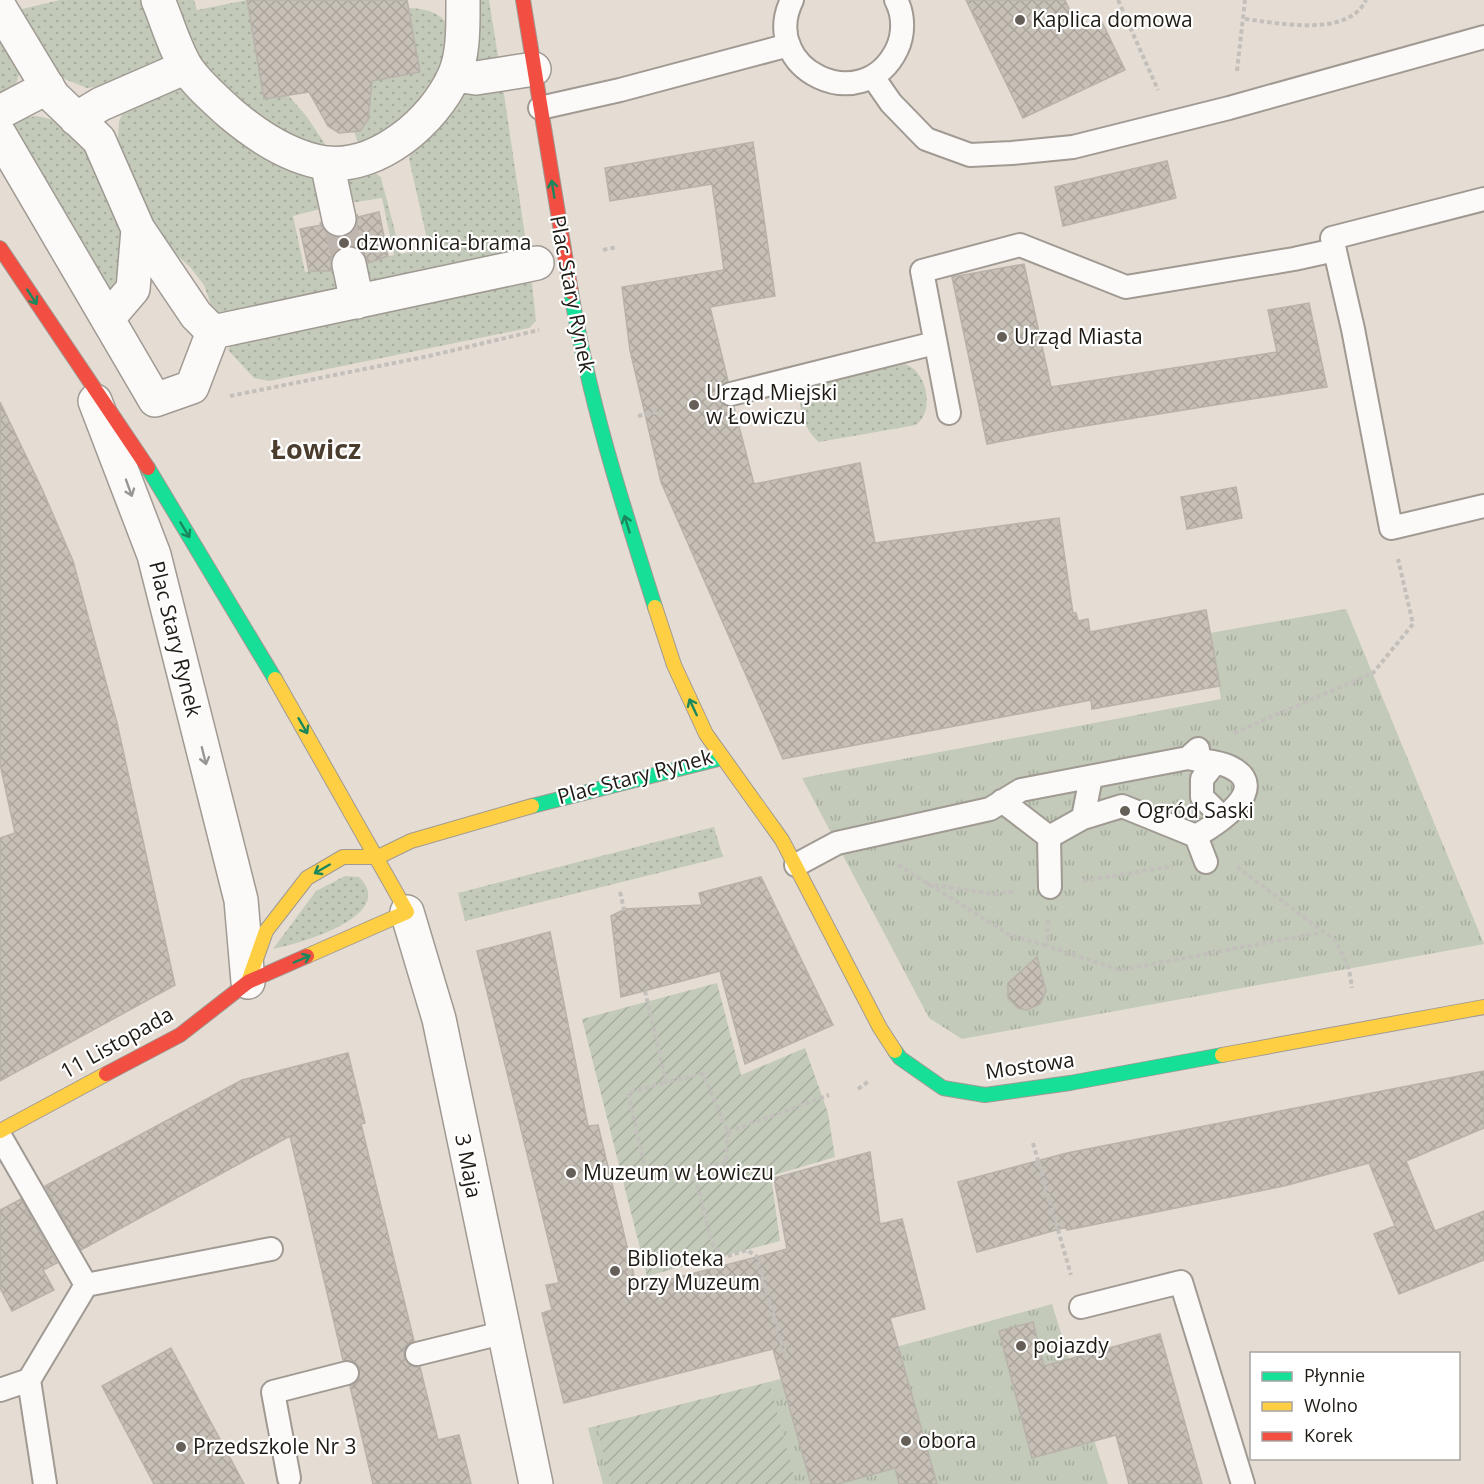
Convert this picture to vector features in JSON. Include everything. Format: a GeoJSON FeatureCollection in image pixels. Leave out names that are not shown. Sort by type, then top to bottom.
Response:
{"type":"FeatureCollection","features":[{"type":"Feature","properties":{"kind":"street"},"geometry":{"type":"LineString","coordinates":[[17,0],[0,6],[53,96],[99,140],[138,229],[196,315],[213,332]]}},
{"type":"Feature","properties":{"kind":"street"},"geometry":{"type":"LineString","coordinates":[[158,0],[186,67],[212,97],[246,127],[300,157],[327,163],[376,154],[395,144],[425,119],[455,75],[460,51],[463,0]]}},
{"type":"Feature","properties":{"kind":"street","name":"Plac Stary Rynek"},"geometry":{"type":"LineString","coordinates":[[0,248],[83,375],[115,416],[165,496],[273,675],[378,857],[411,842],[555,799],[722,758],[706,734],[674,665],[614,480],[577,329],[523,0]]}},
{"type":"Feature","properties":{"kind":"street"},"geometry":{"type":"LineString","coordinates":[[76,119],[101,104],[186,67]]}},
{"type":"Feature","properties":{"kind":"street"},"geometry":{"type":"LineString","coordinates":[[455,75],[476,78],[534,69]]}},
{"type":"Feature","properties":{"kind":"street"},"geometry":{"type":"LineString","coordinates":[[0,112],[48,87]]}},
{"type":"Feature","properties":{"kind":"street"},"geometry":{"type":"LineString","coordinates":[[0,135],[109,317],[155,400],[192,387],[213,332]]}},
{"type":"Feature","properties":{"kind":"street"},"geometry":{"type":"LineString","coordinates":[[327,163],[339,219]]}},
{"type":"Feature","properties":{"kind":"street"},"geometry":{"type":"LineString","coordinates":[[109,317],[133,289],[138,229]]}},
{"type":"Feature","properties":{"kind":"street"},"geometry":{"type":"LineString","coordinates":[[213,332],[537,263]]}},
{"type":"Feature","properties":{"kind":"street"},"geometry":{"type":"LineString","coordinates":[[349,264],[357,302]]}},
{"type":"Feature","properties":{"kind":"street","name":"Plac Stary Rynek"},"geometry":{"type":"LineString","coordinates":[[83,375],[104,421],[154,555],[241,900],[248,982]]}},
{"type":"Feature","properties":{"kind":"street","name":"Mostowa"},"geometry":{"type":"LineString","coordinates":[[722,758],[782,840],[880,1028],[900,1058],[943,1088],[985,1095],[1070,1083],[1484,1007]]}},
{"type":"Feature","properties":{"kind":"street"},"geometry":{"type":"LineString","coordinates":[[248,982],[266,931],[308,878],[343,857],[378,857]]}},
{"type":"Feature","properties":{"kind":"street","name":"3 Maja"},"geometry":{"type":"LineString","coordinates":[[378,857],[407,912],[439,1019],[502,1333],[536,1484]]}},
{"type":"Feature","properties":{"kind":"street","name":"11 Listopada"},"geometry":{"type":"LineString","coordinates":[[0,1131],[180,1035],[248,982],[407,912]]}},
{"type":"Feature","properties":{"kind":"lane"},"geometry":{"type":"LineString","coordinates":[[789,2],[786,32],[789,45],[805,69],[824,80],[845,84],[873,76],[884,68],[899,45],[902,17],[896,0]]}},
{"type":"Feature","properties":{"kind":"lane"},"geometry":{"type":"LineString","coordinates":[[873,76],[891,103],[926,139],[970,155],[1073,147],[1234,106],[1484,37]]}},
{"type":"Feature","properties":{"kind":"lane"},"geometry":{"type":"LineString","coordinates":[[540,108],[620,90],[789,45]]}},
{"type":"Feature","properties":{"kind":"lane"},"geometry":{"type":"LineString","coordinates":[[1484,199],[1332,238],[1353,328],[1391,528],[1484,506]]}},
{"type":"Feature","properties":{"kind":"lane"},"geometry":{"type":"LineString","coordinates":[[949,413],[922,271],[1020,245],[1126,287],[1335,250]]}},
{"type":"Feature","properties":{"kind":"lane"},"geometry":{"type":"LineString","coordinates":[[731,394],[935,343]]}},
{"type":"Feature","properties":{"kind":"lane"},"geometry":{"type":"LineString","coordinates":[[1200,757],[1202,797],[1223,818]]}},
{"type":"Feature","properties":{"kind":"lane"},"geometry":{"type":"LineString","coordinates":[[795,865],[837,843],[990,809],[1021,790],[1200,757],[1228,766],[1242,774],[1245,783],[1244,794],[1236,807],[1196,836]]}},
{"type":"Feature","properties":{"kind":"lane"},"geometry":{"type":"LineString","coordinates":[[1083,818],[1091,777]]}},
{"type":"Feature","properties":{"kind":"lane"},"geometry":{"type":"LineString","coordinates":[[1002,801],[1049,837]]}},
{"type":"Feature","properties":{"kind":"lane"},"geometry":{"type":"LineString","coordinates":[[1049,837],[1083,818],[1122,806],[1196,836],[1206,862]]}},
{"type":"Feature","properties":{"kind":"lane"},"geometry":{"type":"LineString","coordinates":[[1049,837],[1050,887]]}},
{"type":"Feature","properties":{"kind":"lane"},"geometry":{"type":"LineString","coordinates":[[0,1136],[86,1285]]}},
{"type":"Feature","properties":{"kind":"lane"},"geometry":{"type":"LineString","coordinates":[[45,1484],[29,1380],[86,1285],[271,1249]]}},
{"type":"Feature","properties":{"kind":"lane"},"geometry":{"type":"LineString","coordinates":[[1082,1307],[1181,1281],[1243,1484]]}},
{"type":"Feature","properties":{"kind":"lane"},"geometry":{"type":"LineString","coordinates":[[417,1354],[502,1333]]}},
{"type":"Feature","properties":{"kind":"lane"},"geometry":{"type":"LineString","coordinates":[[289,1478],[273,1392],[347,1373]]}},
{"type":"Feature","properties":{"kind":"lane"},"geometry":{"type":"LineString","coordinates":[[0,1390],[29,1380]]}},
{"type":"Feature","properties":{"kind":"path"},"geometry":{"type":"LineString","coordinates":[[1118,0],[1172,122]]}},
{"type":"Feature","properties":{"kind":"path"},"geometry":{"type":"LineString","coordinates":[[1234,106],[1245,19],[1245,0]]}},
{"type":"Feature","properties":{"kind":"path"},"geometry":{"type":"LineString","coordinates":[[1245,19],[1297,26],[1333,23],[1355,15],[1366,0]]}},
{"type":"Feature","properties":{"kind":"path"},"geometry":{"type":"LineString","coordinates":[[226,396],[534,333],[541,329],[543,323]]}},
{"type":"Feature","properties":{"kind":"path"},"geometry":{"type":"LineString","coordinates":[[635,417],[657,412]]}},
{"type":"Feature","properties":{"kind":"path"},"geometry":{"type":"LineString","coordinates":[[1200,757],[1373,672],[1413,624],[1391,528]]}},
{"type":"Feature","properties":{"kind":"path"},"geometry":{"type":"LineString","coordinates":[[858,838],[1010,935],[1120,970],[1325,932]]}},
{"type":"Feature","properties":{"kind":"path"},"geometry":{"type":"LineString","coordinates":[[927,884],[992,894],[1050,887],[1225,858],[1336,940],[1349,969],[1353,988]]}},
{"type":"Feature","properties":{"kind":"path"},"geometry":{"type":"LineString","coordinates":[[1047,946],[1050,887]]}},
{"type":"Feature","properties":{"kind":"path"},"geometry":{"type":"LineString","coordinates":[[620,892],[625,914]]}},
{"type":"Feature","properties":{"kind":"path"},"geometry":{"type":"LineString","coordinates":[[645,991],[666,1082]]}},
{"type":"Feature","properties":{"kind":"path"},"geometry":{"type":"LineString","coordinates":[[703,1074],[728,1132],[726,1162],[648,1180],[628,1093],[666,1082],[703,1074]]}},
{"type":"Feature","properties":{"kind":"path"},"geometry":{"type":"LineString","coordinates":[[858,1089],[872,1079]]}},
{"type":"Feature","properties":{"kind":"path"},"geometry":{"type":"LineString","coordinates":[[728,1132],[829,1095]]}},
{"type":"Feature","properties":{"kind":"path"},"geometry":{"type":"LineString","coordinates":[[1033,1143],[1082,1307]]}},
{"type":"Feature","properties":{"kind":"path"},"geometry":{"type":"LineString","coordinates":[[693,1170],[713,1246],[725,1257],[747,1250],[756,1256],[786,1356]]}},
{"type":"Feature","properties":{"kind":"green space"},"geometry":{"type":"Polygon","coordinates":[[[60,0],[149,0],[169,57],[113,85],[87,88],[55,75],[14,11],[60,0]]]}},
{"type":"Feature","properties":{"kind":"green space"},"geometry":{"type":"Polygon","coordinates":[[[168,0],[194,0],[197,10],[247,0],[264,99],[288,95],[307,117],[329,150],[301,148],[213,83],[168,0]]]}},
{"type":"Feature","properties":{"kind":"green space"},"geometry":{"type":"Polygon","coordinates":[[[472,0],[489,0],[500,69],[473,63],[472,0]]]}},
{"type":"Feature","properties":{"kind":"green space"},"geometry":{"type":"Polygon","coordinates":[[[409,8],[436,14],[446,22],[453,36],[427,104],[363,146],[357,140],[354,131],[369,110],[372,81],[420,72],[409,8]]]}},
{"type":"Feature","properties":{"kind":"green space"},"geometry":{"type":"Polygon","coordinates":[[[0,32],[20,71],[14,91],[0,101],[0,32]]]}},
{"type":"Feature","properties":{"kind":"green space"},"geometry":{"type":"Polygon","coordinates":[[[502,81],[527,249],[238,316],[214,314],[204,285],[190,267],[157,237],[127,178],[118,139],[119,122],[125,106],[172,88],[184,87],[312,175],[319,184],[324,208],[293,216],[305,272],[394,255],[382,198],[350,203],[345,187],[354,177],[367,173],[376,173],[381,178],[401,254],[429,248],[409,159],[412,145],[465,89],[502,81]]]}},
{"type":"Feature","properties":{"kind":"green space"},"geometry":{"type":"Polygon","coordinates":[[[37,116],[63,124],[75,134],[87,150],[108,193],[116,216],[123,258],[121,277],[106,302],[0,121],[37,116]]]}},
{"type":"Feature","properties":{"kind":"green space"},"geometry":{"type":"Polygon","coordinates":[[[524,280],[532,283],[536,321],[529,328],[269,381],[254,378],[228,350],[232,342],[524,280]]]}},
{"type":"Feature","properties":{"kind":"green space"},"geometry":{"type":"Polygon","coordinates":[[[904,364],[912,367],[918,374],[926,391],[926,410],[916,425],[819,442],[814,438],[801,412],[802,391],[809,386],[904,364]]]}},
{"type":"Feature","properties":{"kind":"green space","name":"Ogród Saski"},"geometry":{"type":"Polygon","coordinates":[[[1346,609],[1484,944],[962,1039],[929,1018],[802,778],[1221,699],[1210,633],[1346,609]]]}},
{"type":"Feature","properties":{"kind":"green space"},"geometry":{"type":"Polygon","coordinates":[[[714,827],[723,857],[465,921],[458,893],[714,827]]]}},
{"type":"Feature","properties":{"kind":"green space"},"geometry":{"type":"Polygon","coordinates":[[[345,876],[359,877],[368,891],[366,904],[356,916],[322,934],[273,949],[316,891],[345,876]]]}},
{"type":"Feature","properties":{"kind":"green space"},"geometry":{"type":"Polygon","coordinates":[[[717,983],[741,1075],[805,1048],[828,1113],[835,1157],[771,1176],[780,1241],[647,1276],[582,1019],[717,983]]]}},
{"type":"Feature","properties":{"kind":"green space"},"geometry":{"type":"Polygon","coordinates":[[[1052,1304],[1108,1484],[603,1484],[588,1428],[769,1382],[1052,1304]]]}},
{"type":"Feature","properties":{"kind":"green space"},"geometry":{"type":"Polygon","coordinates":[[[769,1382],[796,1484],[611,1484],[597,1426],[769,1382]]]}},
{"type":"Feature","properties":{"kind":"building"},"geometry":{"type":"Polygon","coordinates":[[[247,0],[407,0],[420,72],[372,81],[368,120],[360,131],[339,133],[328,126],[309,92],[264,99],[247,0]]]}},
{"type":"Feature","properties":{"kind":"building"},"geometry":{"type":"Polygon","coordinates":[[[966,0],[1065,0],[1079,31],[1101,20],[1125,70],[1023,118],[966,0]]]}},
{"type":"Feature","properties":{"kind":"building"},"geometry":{"type":"Polygon","coordinates":[[[753,142],[775,296],[710,307],[728,381],[721,385],[718,397],[722,404],[734,407],[754,484],[860,463],[875,543],[1059,518],[1073,613],[1076,613],[1078,621],[1088,619],[1090,632],[1206,610],[1220,686],[1092,709],[1091,700],[783,759],[661,482],[630,350],[622,287],[724,270],[712,184],[610,201],[605,168],[753,142]]]}},
{"type":"Feature","properties":{"kind":"building"},"geometry":{"type":"Polygon","coordinates":[[[1167,161],[1176,198],[1063,226],[1055,187],[1167,161]]]}},
{"type":"Feature","properties":{"kind":"building","name":"dzwonnica-brama"},"geometry":{"type":"Polygon","coordinates":[[[379,212],[388,256],[368,263],[363,251],[355,246],[346,246],[337,250],[331,258],[331,271],[309,271],[300,229],[321,225],[320,222],[326,232],[334,237],[343,237],[351,233],[357,225],[357,214],[358,217],[379,212]]]}},
{"type":"Feature","properties":{"kind":"building"},"geometry":{"type":"Polygon","coordinates":[[[1024,264],[1051,387],[1277,352],[1268,310],[1309,303],[1327,387],[987,444],[952,277],[1024,264]]]}},
{"type":"Feature","properties":{"kind":"building"},"geometry":{"type":"Polygon","coordinates":[[[0,402],[42,489],[73,561],[117,723],[175,985],[0,1081],[0,838],[15,833],[0,764],[0,402]]]}},
{"type":"Feature","properties":{"kind":"building"},"geometry":{"type":"Polygon","coordinates":[[[1236,487],[1242,518],[1187,529],[1181,497],[1236,487]]]}},
{"type":"Feature","properties":{"kind":"building"},"geometry":{"type":"Polygon","coordinates":[[[761,877],[833,1025],[745,1064],[720,971],[621,997],[611,916],[625,909],[702,905],[699,893],[761,877]]]}},
{"type":"Feature","properties":{"kind":"building"},"geometry":{"type":"Polygon","coordinates":[[[550,932],[588,1126],[598,1125],[637,1288],[787,1249],[774,1178],[870,1152],[880,1224],[902,1219],[925,1309],[890,1318],[937,1484],[899,1484],[895,1468],[838,1484],[811,1484],[773,1349],[564,1403],[542,1313],[552,1310],[546,1285],[559,1283],[477,951],[550,932]]]}},
{"type":"Feature","properties":{"kind":"building"},"geometry":{"type":"Polygon","coordinates":[[[1037,957],[1046,991],[1040,1004],[1027,1010],[1018,1008],[1008,998],[1008,983],[1037,957]]]}},
{"type":"Feature","properties":{"kind":"building"},"geometry":{"type":"Polygon","coordinates":[[[348,1053],[365,1123],[361,1124],[414,1341],[404,1350],[404,1358],[413,1367],[420,1367],[438,1440],[459,1435],[471,1484],[373,1484],[350,1386],[357,1382],[360,1370],[356,1363],[343,1360],[290,1136],[81,1250],[45,1186],[242,1080],[348,1053]]]}},
{"type":"Feature","properties":{"kind":"building"},"geometry":{"type":"Polygon","coordinates":[[[1484,1071],[1484,1128],[1406,1161],[1435,1231],[1484,1211],[1484,1260],[1399,1294],[1374,1234],[1395,1226],[1369,1163],[1284,1186],[1067,1230],[1067,1227],[977,1252],[958,1182],[1067,1153],[1484,1071]]]}},
{"type":"Feature","properties":{"kind":"building"},"geometry":{"type":"Polygon","coordinates":[[[21,1199],[57,1263],[43,1270],[54,1290],[12,1311],[0,1288],[0,1210],[21,1199]]]}},
{"type":"Feature","properties":{"kind":"building"},"geometry":{"type":"Polygon","coordinates":[[[1033,1322],[1044,1366],[1160,1334],[1202,1484],[1129,1484],[1116,1435],[1032,1458],[999,1331],[1033,1322]]]}},
{"type":"Feature","properties":{"kind":"building"},"geometry":{"type":"Polygon","coordinates":[[[171,1348],[244,1484],[154,1484],[102,1386],[171,1348]]]}},
{"type":"Feature","properties":{"kind":"tunnel"},"geometry":{"type":"LineString","coordinates":[[339,219],[349,264]]}},
{"type":"Feature","properties":{"kind":"traffic: fast"},"geometry":{"type":"LineString","coordinates":[[571,292],[597,412],[655,607]]}},
{"type":"Feature","properties":{"kind":"traffic: fast"},"geometry":{"type":"LineString","coordinates":[[148,468],[275,679]]}},
{"type":"Feature","properties":{"kind":"traffic: fast"},"geometry":{"type":"LineString","coordinates":[[532,806],[722,758]]}},
{"type":"Feature","properties":{"kind":"traffic: fast"},"geometry":{"type":"LineString","coordinates":[[895,1051],[900,1058],[943,1088],[985,1095],[1070,1083],[1222,1055]]}},
{"type":"Feature","properties":{"kind":"traffic: slow"},"geometry":{"type":"LineString","coordinates":[[655,607],[674,665],[706,734],[782,840],[880,1028],[895,1051]]}},
{"type":"Feature","properties":{"kind":"traffic: slow"},"geometry":{"type":"LineString","coordinates":[[275,679],[407,912],[307,956]]}},
{"type":"Feature","properties":{"kind":"traffic: slow"},"geometry":{"type":"LineString","coordinates":[[248,982],[266,931],[307,878],[343,857],[378,857],[411,841],[532,806]]}},
{"type":"Feature","properties":{"kind":"traffic: slow"},"geometry":{"type":"LineString","coordinates":[[1222,1055],[1484,1007]]}},
{"type":"Feature","properties":{"kind":"traffic: slow"},"geometry":{"type":"LineString","coordinates":[[0,1131],[106,1074]]}},
{"type":"Feature","properties":{"kind":"traffic: jam"},"geometry":{"type":"LineString","coordinates":[[523,0],[571,292]]}},
{"type":"Feature","properties":{"kind":"traffic: jam"},"geometry":{"type":"LineString","coordinates":[[0,248],[148,468]]}},
{"type":"Feature","properties":{"kind":"traffic: jam"},"geometry":{"type":"LineString","coordinates":[[106,1074],[180,1035],[248,982],[307,956]]}},
{"type":"Feature","properties":{"kind":"place","name":"Kaplica domowa"},"geometry":{"type":"Point","coordinates":[1020,20]}},
{"type":"Feature","properties":{"kind":"place","name":"dzwonnica-brama"},"geometry":{"type":"Point","coordinates":[344,243]}},
{"type":"Feature","properties":{"kind":"place","name":"Urząd Miasta"},"geometry":{"type":"Point","coordinates":[1002,337]}},
{"type":"Feature","properties":{"kind":"place","name":"Urząd Miejski w Łowiczu"},"geometry":{"type":"Point","coordinates":[694,405]}},
{"type":"Feature","properties":{"kind":"place","name":"Ogród Saski"},"geometry":{"type":"Point","coordinates":[1125,811]}},
{"type":"Feature","properties":{"kind":"place","name":"Muzeum w Łowiczu"},"geometry":{"type":"Point","coordinates":[571,1173]}},
{"type":"Feature","properties":{"kind":"place","name":"Biblioteka przy Muzeum"},"geometry":{"type":"Point","coordinates":[615,1271]}},
{"type":"Feature","properties":{"kind":"place","name":"pojazdy"},"geometry":{"type":"Point","coordinates":[1021,1346]}},
{"type":"Feature","properties":{"kind":"place","name":"obora"},"geometry":{"type":"Point","coordinates":[906,1441]}},
{"type":"Feature","properties":{"kind":"place","name":"Przedszkole Nr 3"},"geometry":{"type":"Point","coordinates":[181,1447]}},
{"type":"Feature","properties":{"kind":"district","name":"Łowicz"},"geometry":{"type":"Point","coordinates":[316,450]}}]}
